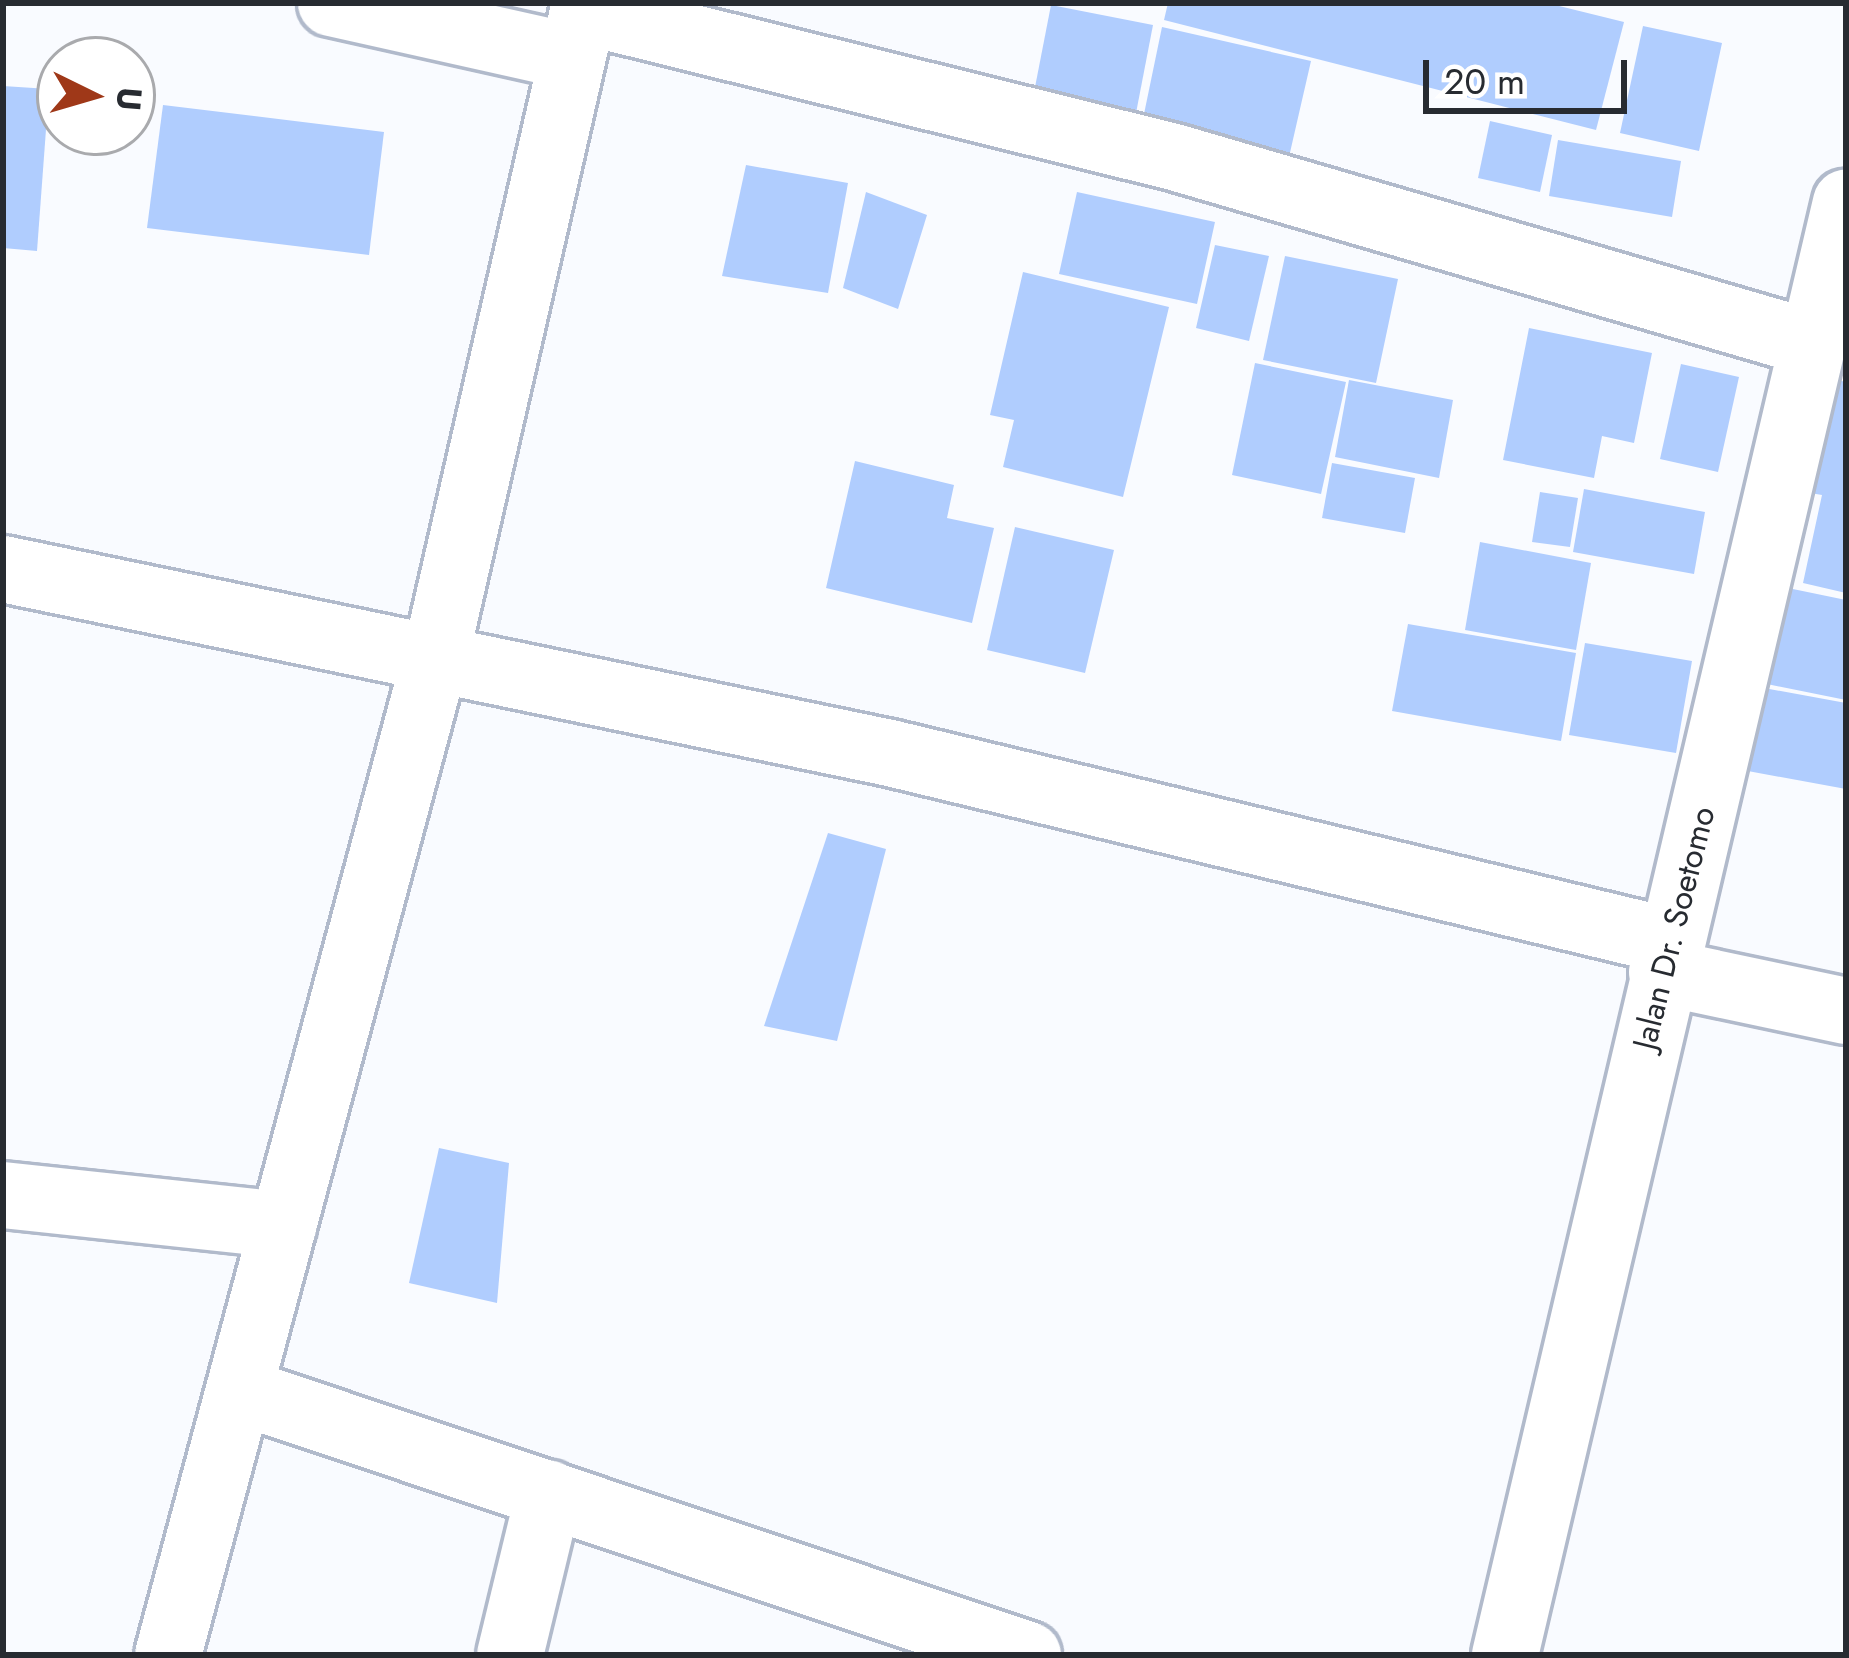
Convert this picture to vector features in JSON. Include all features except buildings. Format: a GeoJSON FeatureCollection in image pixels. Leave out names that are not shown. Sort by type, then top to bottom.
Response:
{"type":"FeatureCollection","features":[{"type":"Feature","properties":{"kind":"street"},"geometry":{"type":"LineString","coordinates":[[331,3],[580,24],[1174,157],[1810,343]]}},
{"type":"Feature","properties":{"kind":"street"},"geometry":{"type":"LineString","coordinates":[[167,1655],[435,659],[580,24]]}},
{"type":"Feature","properties":{"kind":"street","name":"Jalan Dr. Soetomo"},"geometry":{"type":"LineString","coordinates":[[1505,1655],[1846,202]]}},
{"type":"Feature","properties":{"kind":"street"},"geometry":{"type":"LineString","coordinates":[[3,568],[890,753],[1666,957],[1846,1011]]}},
{"type":"Feature","properties":{"kind":"street"},"geometry":{"type":"LineString","coordinates":[[3,1195],[283,1225]]}},
{"type":"Feature","properties":{"kind":"street"},"geometry":{"type":"LineString","coordinates":[[239,1391],[549,1494],[906,1635],[1028,1655]]}},
{"type":"Feature","properties":{"kind":"street"},"geometry":{"type":"LineString","coordinates":[[511,1655],[549,1494]]}}]}
